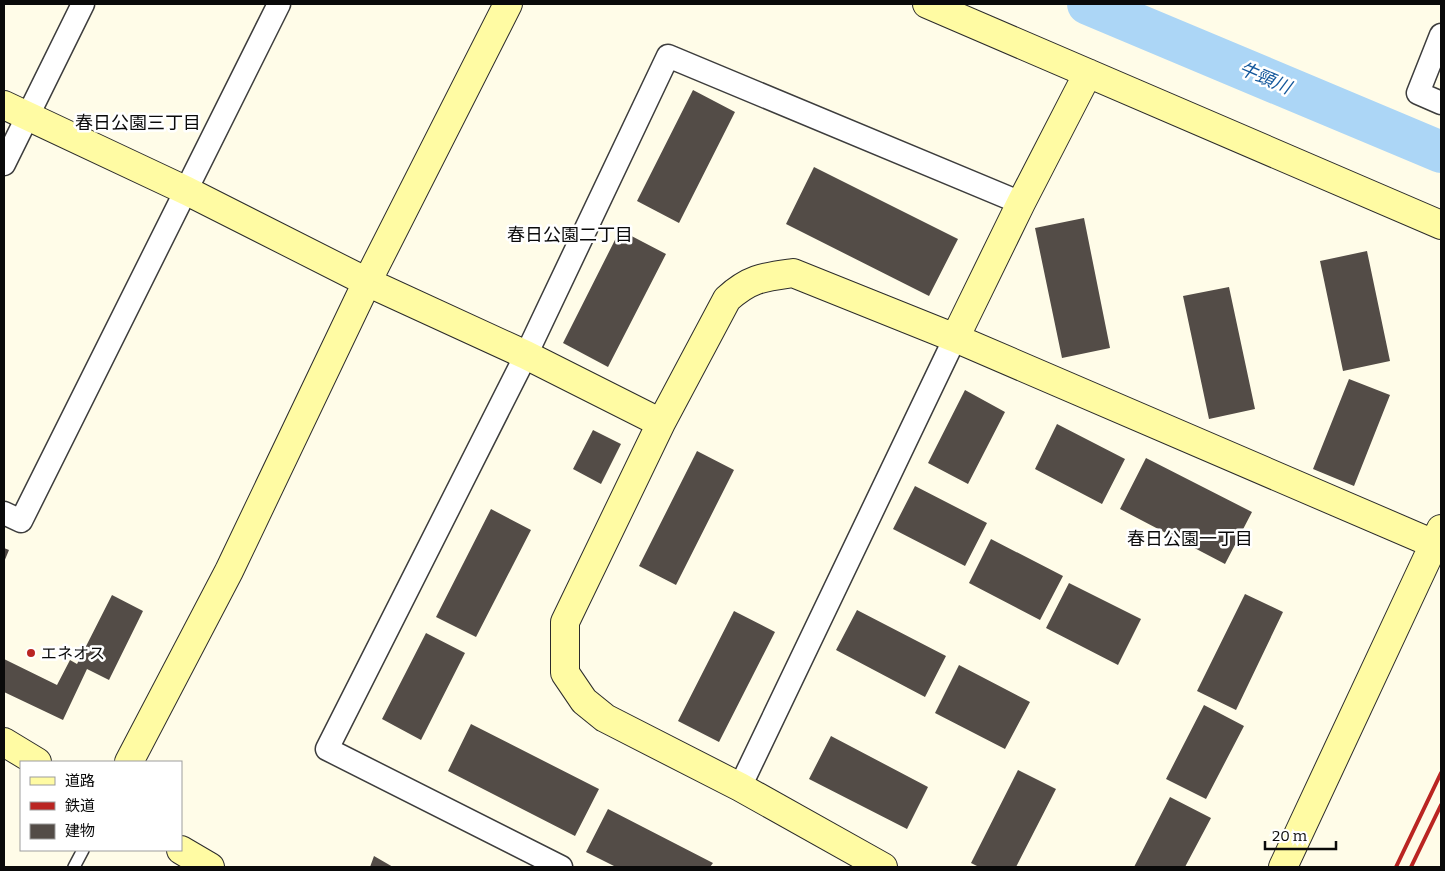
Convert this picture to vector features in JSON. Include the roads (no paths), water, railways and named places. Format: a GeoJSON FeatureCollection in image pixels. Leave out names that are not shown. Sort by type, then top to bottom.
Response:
{"type":"FeatureCollection","features":[{"type":"Feature","properties":{"kind":"street"},"geometry":{"type":"LineString","coordinates":[[4,164],[16,110],[83,4]]}},
{"type":"Feature","properties":{"kind":"street"},"geometry":{"type":"LineString","coordinates":[[4,513],[21,522],[279,4]]}},
{"type":"Feature","properties":{"kind":"street"},"geometry":{"type":"LineString","coordinates":[[130,761],[229,570],[367,282],[508,4]]}},
{"type":"Feature","properties":{"kind":"street"},"geometry":{"type":"LineString","coordinates":[[927,4],[1441,224]]}},
{"type":"Feature","properties":{"kind":"street"},"geometry":{"type":"LineString","coordinates":[[1441,35],[1418,93],[1441,103]]}},
{"type":"Feature","properties":{"kind":"street"},"geometry":{"type":"LineString","coordinates":[[561,867],[327,749],[526,356],[668,56],[1021,203]]}},
{"type":"Feature","properties":{"kind":"street"},"geometry":{"type":"LineString","coordinates":[[740,787],[955,338],[1021,203],[1088,74]]}},
{"type":"Feature","properties":{"kind":"street"},"geometry":{"type":"LineString","coordinates":[[16,110],[187,191],[367,282],[526,356],[661,424]]}},
{"type":"Feature","properties":{"kind":"street"},"geometry":{"type":"LineString","coordinates":[[884,867],[740,787],[605,718],[584,701],[565,673],[565,622],[661,424],[727,298],[742,285],[766,276],[793,273],[1438,536],[1283,867]]}},
{"type":"Feature","properties":{"kind":"street"},"geometry":{"type":"LineString","coordinates":[[4,742],[35,761]]}},
{"type":"Feature","properties":{"kind":"street"},"geometry":{"type":"LineString","coordinates":[[182,851],[210,867]]}},
{"type":"Feature","properties":{"kind":"lane"},"geometry":{"type":"LineString","coordinates":[[74,867],[82,851]]}},
{"type":"Feature","properties":{"kind":"waterway","name":"牛頸川"},"geometry":{"type":"LineString","coordinates":[[1088,4],[1441,152]]}},
{"type":"Feature","properties":{"kind":"railway"},"geometry":{"type":"LineString","coordinates":[[1396,867],[1441,773]]}},
{"type":"Feature","properties":{"kind":"railway"},"geometry":{"type":"LineString","coordinates":[[1411,867],[1441,805]]}},
{"type":"Feature","properties":{"kind":"place","name":"エネオス"},"geometry":{"type":"Point","coordinates":[31,653]}},
{"type":"Feature","properties":{"kind":"district","name":"春日公園三丁目"},"geometry":{"type":"Point","coordinates":[138,123]}},
{"type":"Feature","properties":{"kind":"district","name":"春日公園二丁目"},"geometry":{"type":"Point","coordinates":[570,235]}},
{"type":"Feature","properties":{"kind":"district","name":"春日公園一丁目"},"geometry":{"type":"Point","coordinates":[1190,539]}}]}
